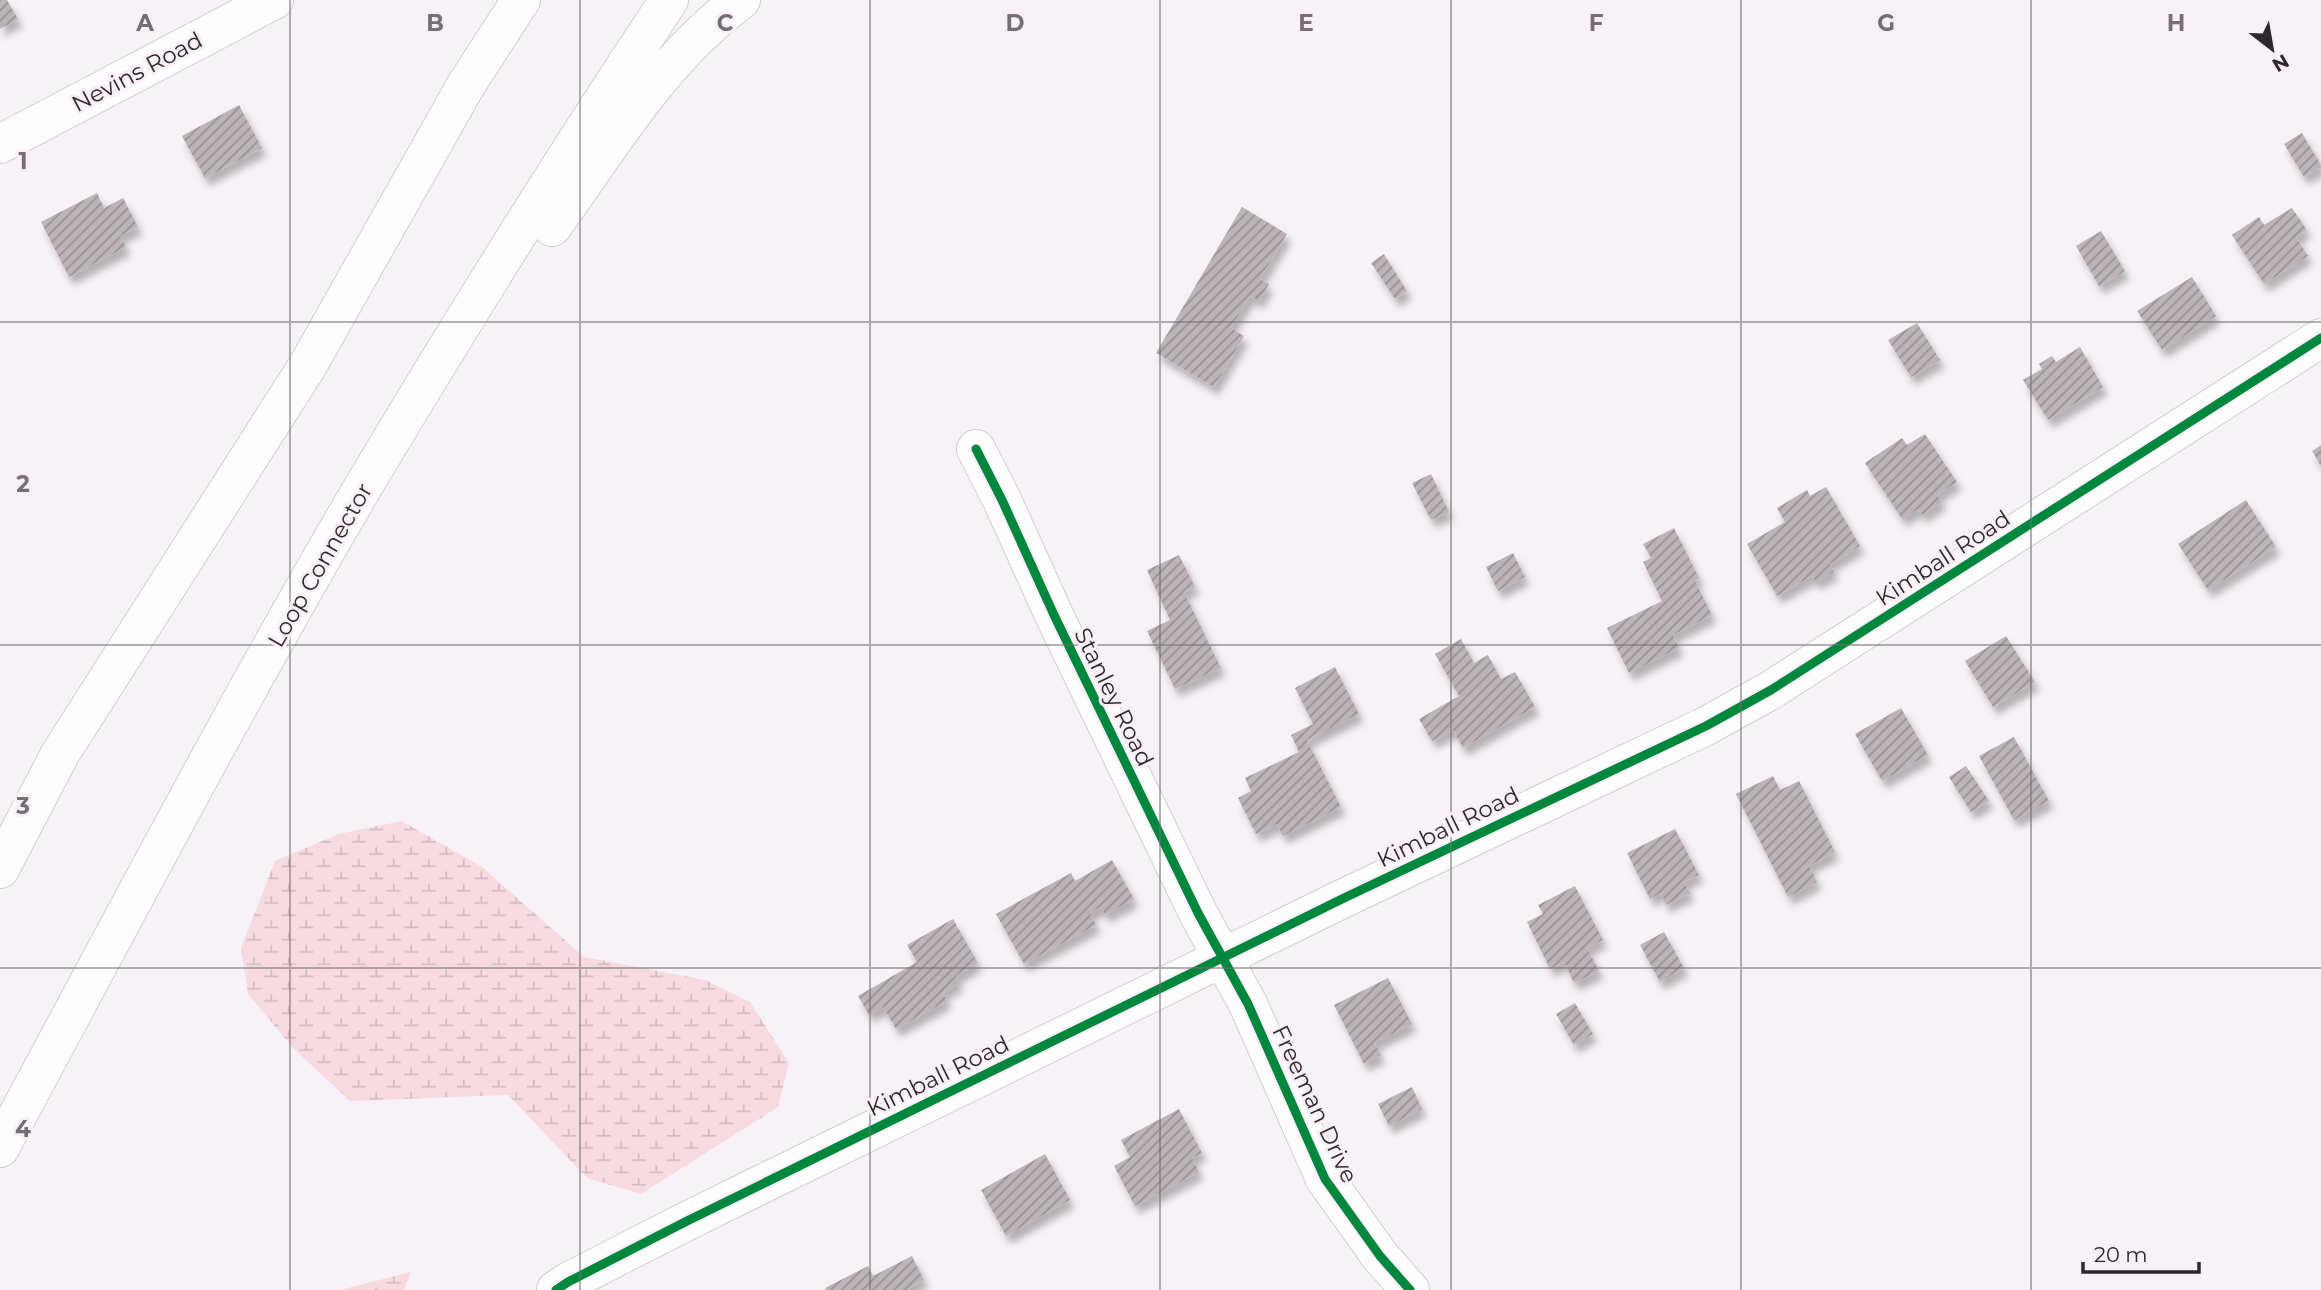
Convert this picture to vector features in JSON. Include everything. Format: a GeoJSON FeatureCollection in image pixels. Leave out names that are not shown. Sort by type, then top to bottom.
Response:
{"type":"FeatureCollection","features":[{"type":"Feature","properties":{"kind":"main road","name":"Nevins Road"},"geometry":{"type":"LineString","coordinates":[[0,144],[274,0]]}},
{"type":"Feature","properties":{"kind":"main road"},"geometry":{"type":"LineString","coordinates":[[0,869],[60,754],[308,365],[466,85],[521,0]]}},
{"type":"Feature","properties":{"kind":"main road","name":"Loop Connector"},"geometry":{"type":"LineString","coordinates":[[0,1148],[222,737],[360,493],[506,254],[669,0]]}},
{"type":"Feature","properties":{"kind":"main road"},"geometry":{"type":"LineString","coordinates":[[360,493],[653,86],[705,30],[741,0]]}},
{"type":"Feature","properties":{"kind":"main road","name":"Kimball Road"},"geometry":{"type":"LineString","coordinates":[[556,1290],[699,1215],[1342,899],[1706,726],[1771,691],[2321,338]]}},
{"type":"Feature","properties":{"kind":"main road","name":"Stanley Road"},"geometry":{"type":"LineString","coordinates":[[976,449],[1198,914],[1223,959]]}},
{"type":"Feature","properties":{"kind":"main road","name":"Freeman Drive"},"geometry":{"type":"LineString","coordinates":[[1223,959],[1248,1004],[1325,1179],[1380,1256],[1410,1290]]}},
{"type":"Feature","properties":{"kind":"green space"},"geometry":{"type":"Polygon","coordinates":[[[402,821],[482,867],[584,957],[705,980],[750,1002],[789,1063],[778,1107],[641,1194],[587,1178],[508,1095],[350,1101],[294,1049],[248,994],[241,948],[275,861],[339,834],[402,821]]]}},
{"type":"Feature","properties":{"kind":"green space"},"geometry":{"type":"Polygon","coordinates":[[[411,1272],[404,1290],[340,1290],[411,1272]]]}},
{"type":"Feature","properties":{"kind":"building"},"geometry":{"type":"Polygon","coordinates":[[[0,0],[7,0],[18,19],[0,29],[0,0]]]}},
{"type":"Feature","properties":{"kind":"building"},"geometry":{"type":"Polygon","coordinates":[[[239,105],[262,148],[205,178],[182,136],[239,105]]]}},
{"type":"Feature","properties":{"kind":"building"},"geometry":{"type":"Polygon","coordinates":[[[2302,133],[2321,165],[2304,177],[2284,144],[2302,133]]]}},
{"type":"Feature","properties":{"kind":"building"},"geometry":{"type":"Polygon","coordinates":[[[97,193],[104,208],[123,198],[138,227],[120,236],[126,247],[69,277],[41,222],[97,193]]]}},
{"type":"Feature","properties":{"kind":"building"},"geometry":{"type":"Polygon","coordinates":[[[1242,207],[1287,234],[1260,279],[1269,284],[1259,301],[1250,296],[1231,328],[1244,336],[1214,387],[1156,353],[1242,207]]]}},
{"type":"Feature","properties":{"kind":"building"},"geometry":{"type":"Polygon","coordinates":[[[2292,208],[2307,230],[2296,237],[2308,256],[2264,284],[2232,235],[2259,217],[2264,225],[2292,208]]]}},
{"type":"Feature","properties":{"kind":"building"},"geometry":{"type":"Polygon","coordinates":[[[2101,231],[2125,271],[2099,286],[2076,246],[2101,231]]]}},
{"type":"Feature","properties":{"kind":"building"},"geometry":{"type":"Polygon","coordinates":[[[1384,254],[1407,291],[1395,299],[1371,263],[1384,254]]]}},
{"type":"Feature","properties":{"kind":"building"},"geometry":{"type":"Polygon","coordinates":[[[2192,277],[2216,316],[2162,350],[2137,311],[2192,277]]]}},
{"type":"Feature","properties":{"kind":"building"},"geometry":{"type":"Polygon","coordinates":[[[1917,323],[1940,360],[1911,377],[1888,340],[1917,323]]]}},
{"type":"Feature","properties":{"kind":"building"},"geometry":{"type":"Polygon","coordinates":[[[2080,347],[2103,387],[2048,420],[2023,380],[2042,369],[2039,364],[2052,356],[2056,362],[2080,347]]]}},
{"type":"Feature","properties":{"kind":"building"},"geometry":{"type":"Polygon","coordinates":[[[1925,434],[1957,482],[1937,495],[1942,502],[1922,515],[1918,509],[1902,519],[1865,463],[1902,438],[1907,445],[1925,434]]]}},
{"type":"Feature","properties":{"kind":"building"},"geometry":{"type":"Polygon","coordinates":[[[2321,445],[2321,466],[2312,451],[2321,445]]]}},
{"type":"Feature","properties":{"kind":"building"},"geometry":{"type":"Polygon","coordinates":[[[1431,474],[1449,512],[1431,520],[1412,483],[1431,474]]]}},
{"type":"Feature","properties":{"kind":"building"},"geometry":{"type":"Polygon","coordinates":[[[1826,487],[1860,546],[1830,564],[1834,572],[1816,582],[1812,576],[1777,596],[1747,544],[1785,522],[1777,508],[1807,490],[1810,496],[1826,487]]]}},
{"type":"Feature","properties":{"kind":"building"},"geometry":{"type":"Polygon","coordinates":[[[2246,500],[2276,547],[2208,590],[2178,544],[2246,500]]]}},
{"type":"Feature","properties":{"kind":"building"},"geometry":{"type":"Polygon","coordinates":[[[1674,528],[1699,578],[1695,581],[1712,615],[1673,635],[1679,648],[1629,673],[1607,628],[1662,601],[1643,562],[1651,558],[1643,544],[1674,528]]]}},
{"type":"Feature","properties":{"kind":"building"},"geometry":{"type":"Polygon","coordinates":[[[1513,553],[1525,577],[1498,591],[1486,567],[1513,553]]]}},
{"type":"Feature","properties":{"kind":"building"},"geometry":{"type":"Polygon","coordinates":[[[1179,555],[1195,587],[1184,592],[1221,668],[1175,689],[1147,631],[1170,620],[1147,570],[1179,555]]]}},
{"type":"Feature","properties":{"kind":"building"},"geometry":{"type":"Polygon","coordinates":[[[2006,636],[2035,682],[1993,707],[1965,661],[2006,636]]]}},
{"type":"Feature","properties":{"kind":"building"},"geometry":{"type":"Polygon","coordinates":[[[1461,639],[1474,663],[1488,655],[1501,679],[1515,672],[1535,707],[1463,748],[1453,730],[1432,741],[1419,719],[1459,696],[1435,654],[1461,639]]]}},
{"type":"Feature","properties":{"kind":"building"},"geometry":{"type":"Polygon","coordinates":[[[1335,667],[1359,714],[1307,740],[1341,807],[1283,836],[1277,824],[1256,834],[1238,798],[1251,791],[1245,778],[1299,752],[1291,735],[1313,724],[1295,688],[1335,667]]]}},
{"type":"Feature","properties":{"kind":"building"},"geometry":{"type":"Polygon","coordinates":[[[1901,708],[1928,755],[1882,781],[1855,734],[1901,708]]]}},
{"type":"Feature","properties":{"kind":"building"},"geometry":{"type":"Polygon","coordinates":[[[2014,737],[2049,801],[2014,820],[1979,756],[2014,737]]]}},
{"type":"Feature","properties":{"kind":"building"},"geometry":{"type":"Polygon","coordinates":[[[1966,766],[1989,801],[1971,812],[1949,777],[1966,766]]]}},
{"type":"Feature","properties":{"kind":"building"},"geometry":{"type":"Polygon","coordinates":[[[1773,776],[1780,790],[1799,781],[1835,852],[1809,866],[1817,882],[1788,897],[1736,794],[1773,776]]]}},
{"type":"Feature","properties":{"kind":"building"},"geometry":{"type":"Polygon","coordinates":[[[1675,829],[1699,875],[1684,882],[1690,893],[1666,905],[1661,893],[1650,899],[1627,853],[1675,829]]]}},
{"type":"Feature","properties":{"kind":"building"},"geometry":{"type":"Polygon","coordinates":[[[1112,860],[1134,899],[1105,915],[1101,907],[1090,913],[1096,925],[1024,964],[996,914],[1071,873],[1075,881],[1112,860]]]}},
{"type":"Feature","properties":{"kind":"building"},"geometry":{"type":"Polygon","coordinates":[[[1575,886],[1603,940],[1587,948],[1599,971],[1574,983],[1564,962],[1550,969],[1527,922],[1543,914],[1538,905],[1575,886]]]}},
{"type":"Feature","properties":{"kind":"building"},"geometry":{"type":"Polygon","coordinates":[[[953,919],[978,963],[956,976],[959,983],[943,993],[947,1001],[896,1029],[883,1007],[869,1015],[858,996],[917,962],[907,945],[953,919]]]}},
{"type":"Feature","properties":{"kind":"building"},"geometry":{"type":"Polygon","coordinates":[[[1664,932],[1684,968],[1660,982],[1640,945],[1664,932]]]}},
{"type":"Feature","properties":{"kind":"building"},"geometry":{"type":"Polygon","coordinates":[[[1388,978],[1412,1024],[1374,1043],[1381,1055],[1364,1064],[1334,1005],[1388,978]]]}},
{"type":"Feature","properties":{"kind":"building"},"geometry":{"type":"Polygon","coordinates":[[[1575,1003],[1593,1034],[1574,1045],[1556,1014],[1575,1003]]]}},
{"type":"Feature","properties":{"kind":"building"},"geometry":{"type":"Polygon","coordinates":[[[1412,1087],[1422,1109],[1389,1126],[1378,1104],[1412,1087]]]}},
{"type":"Feature","properties":{"kind":"building"},"geometry":{"type":"Polygon","coordinates":[[[1179,1109],[1202,1153],[1192,1158],[1199,1172],[1135,1206],[1114,1166],[1130,1157],[1121,1140],[1179,1109]]]}},
{"type":"Feature","properties":{"kind":"building"},"geometry":{"type":"Polygon","coordinates":[[[1045,1154],[1070,1200],[1006,1236],[981,1190],[1045,1154]]]}},
{"type":"Feature","properties":{"kind":"building"},"geometry":{"type":"Polygon","coordinates":[[[912,1256],[924,1280],[906,1290],[825,1288],[868,1266],[873,1276],[912,1256]]]}},
{"type":"Feature","properties":{"kind":"cycle path"},"geometry":{"type":"LineString","coordinates":[[556,1290],[687,1221],[1342,899],[1706,726],[1771,690],[2321,338]]}},
{"type":"Feature","properties":{"kind":"cycle path"},"geometry":{"type":"LineString","coordinates":[[976,449],[1198,913],[1248,1004],[1325,1179],[1380,1256],[1410,1290]]}}]}
